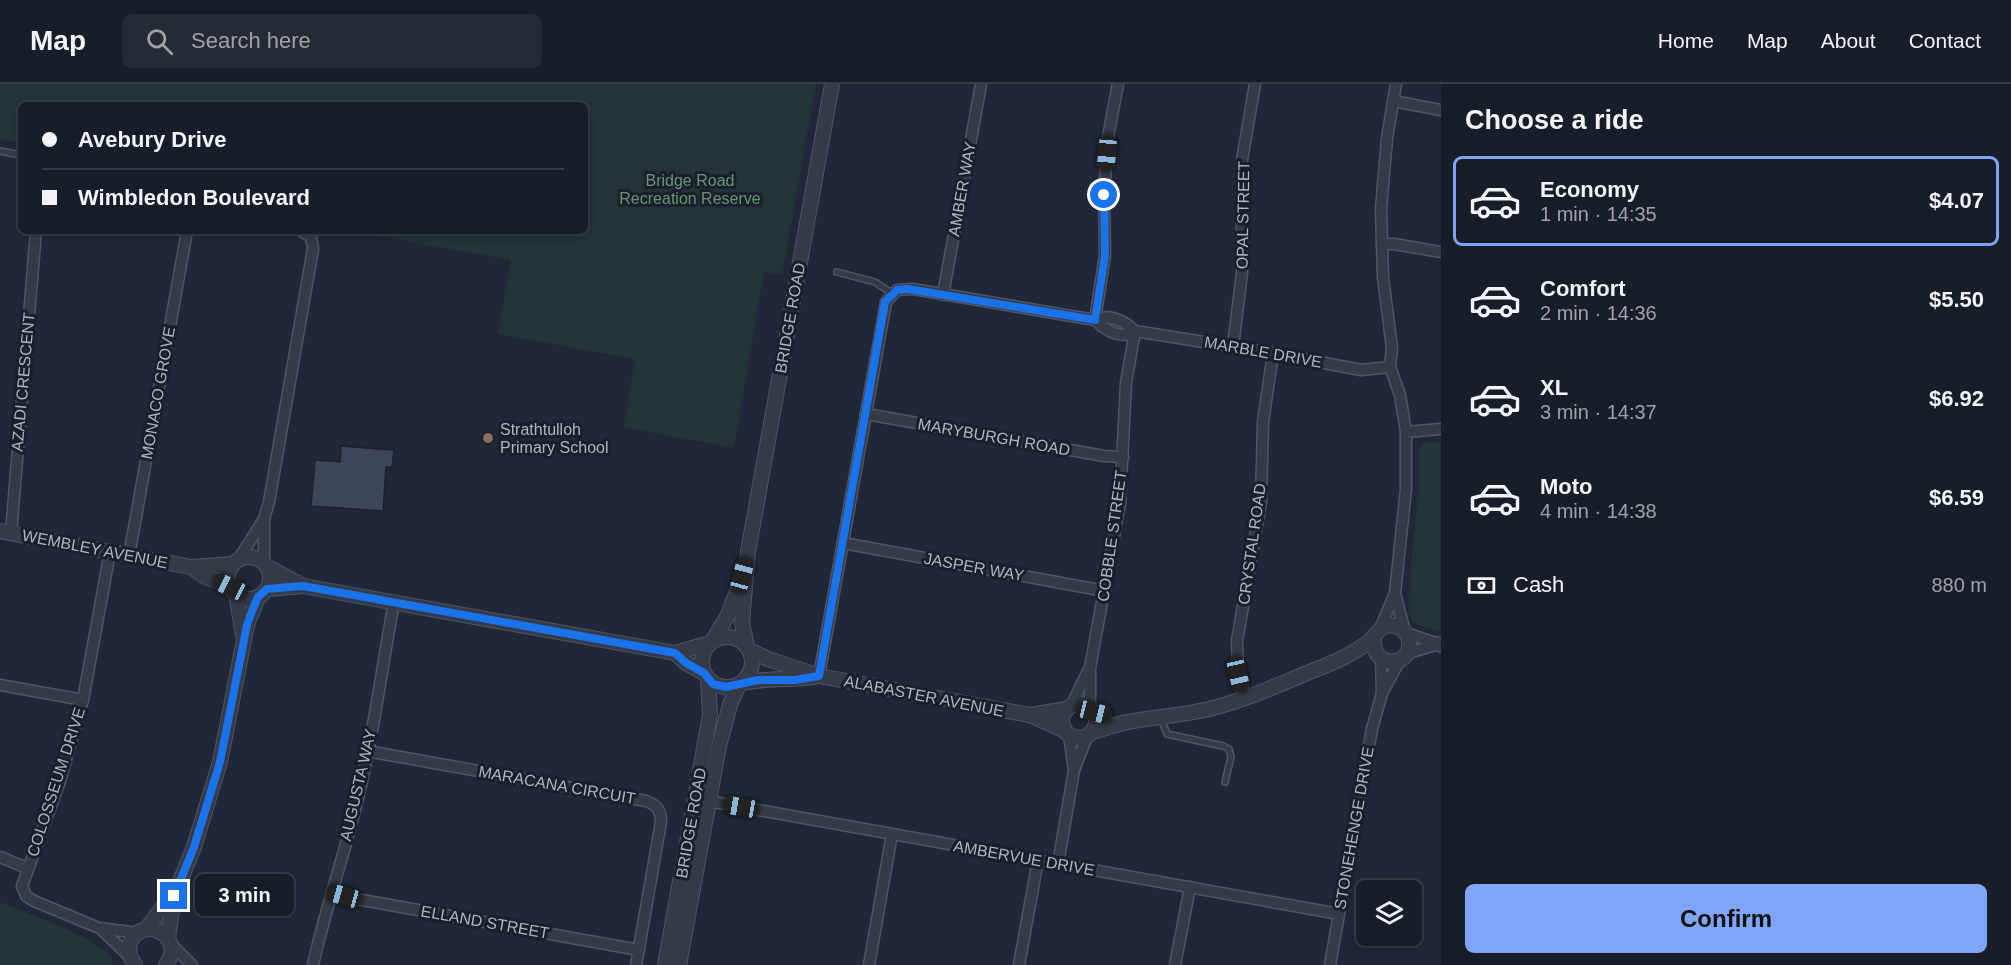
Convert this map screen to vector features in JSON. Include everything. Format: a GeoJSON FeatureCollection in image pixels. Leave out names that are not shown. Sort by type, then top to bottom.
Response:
{"type":"FeatureCollection","features":[{"type":"Feature","properties":{"kind":"street","name":"BRIDGE ROAD"},"geometry":{"type":"LineString","coordinates":[[712,641],[736,596],[748,552],[832,84]]}},
{"type":"Feature","properties":{"kind":"street","name":"AMBER WAY"},"geometry":{"type":"LineString","coordinates":[[943,295],[981,84]]}},
{"type":"Feature","properties":{"kind":"street"},"geometry":{"type":"LineString","coordinates":[[1095,320],[1105,255],[1104,195],[1108,137],[1118,84]]}},
{"type":"Feature","properties":{"kind":"street","name":"OPAL STREET"},"geometry":{"type":"LineString","coordinates":[[1233,346],[1242,273],[1242,160],[1255,84]]}},
{"type":"Feature","properties":{"kind":"street"},"geometry":{"type":"LineString","coordinates":[[1380,658],[1374,649],[1377,633],[1395,593],[1406,489],[1406,432],[1400,395],[1390,367],[1392,348],[1384,285],[1382,244],[1383,171],[1396,84]]}},
{"type":"Feature","properties":{"kind":"street"},"geometry":{"type":"LineString","coordinates":[[1393,101],[1441,110]]}},
{"type":"Feature","properties":{"kind":"street","name":"AZADI CRESCENT"},"geometry":{"type":"LineString","coordinates":[[5,532],[36,234]]}},
{"type":"Feature","properties":{"kind":"street","name":"MONACO GROVE"},"geometry":{"type":"LineString","coordinates":[[129,556],[186,234]]}},
{"type":"Feature","properties":{"kind":"street"},"geometry":{"type":"LineString","coordinates":[[244,640],[228,578],[264,519],[269,502],[313,249],[311,237],[306,234]]}},
{"type":"Feature","properties":{"kind":"street"},"geometry":{"type":"LineString","coordinates":[[1382,244],[1441,252]]}},
{"type":"Feature","properties":{"kind":"street","name":"MARBLE DRIVE"},"geometry":{"type":"LineString","coordinates":[[893,294],[897,290],[908,289],[1095,320],[1108,331],[1122,336],[1135,332],[1233,346],[1361,370],[1390,367]]}},
{"type":"Feature","properties":{"kind":"street"},"geometry":{"type":"LineString","coordinates":[[819,676],[885,302],[893,294]]}},
{"type":"Feature","properties":{"kind":"street","name":"COBBLE STREET"},"geometry":{"type":"LineString","coordinates":[[1092,710],[1090,668],[1120,503],[1126,383],[1135,332]]}},
{"type":"Feature","properties":{"kind":"street","name":"CRYSTAL ROAD"},"geometry":{"type":"LineString","coordinates":[[1245,698],[1238,674],[1237,641],[1262,502],[1263,422],[1273,353]]}},
{"type":"Feature","properties":{"kind":"street","name":"MARYBURGH ROAD"},"geometry":{"type":"LineString","coordinates":[[866,414],[1104,456],[1123,457]]}},
{"type":"Feature","properties":{"kind":"street"},"geometry":{"type":"LineString","coordinates":[[1406,432],[1441,429]]}},
{"type":"Feature","properties":{"kind":"street"},"geometry":{"type":"LineString","coordinates":[[166,965],[171,955],[169,941],[174,896],[194,847],[220,762],[247,625],[270,578],[266,565],[264,519]]}},
{"type":"Feature","properties":{"kind":"street","name":"WEMBLEY AVENUE"},"geometry":{"type":"LineString","coordinates":[[5,532],[191,567],[236,562]]}},
{"type":"Feature","properties":{"kind":"street","name":"JASPER WAY"},"geometry":{"type":"LineString","coordinates":[[843,543],[1105,591]]}},
{"type":"Feature","properties":{"kind":"street","name":"COLOSSEUM DRIVE"},"geometry":{"type":"LineString","coordinates":[[110,552],[83,700],[60,781],[22,886],[26,896],[99,928],[142,931]]}},
{"type":"Feature","properties":{"kind":"street","name":"BRIDGE ROAD"},"geometry":{"type":"LineString","coordinates":[[748,552],[742,623],[748,648]]}},
{"type":"Feature","properties":{"kind":"street"},"geometry":{"type":"LineString","coordinates":[[236,562],[249,556],[303,586],[675,653],[728,636],[742,641],[748,648],[752,664],[751,671],[740,684],[732,687],[720,686],[675,653]]}},
{"type":"Feature","properties":{"kind":"street","name":"WEMBLEY AVENUE"},"geometry":{"type":"LineString","coordinates":[[191,567],[233,591]]}},
{"type":"Feature","properties":{"kind":"street"},"geometry":{"type":"LineString","coordinates":[[233,591],[246,599],[262,593],[303,586]]}},
{"type":"Feature","properties":{"kind":"street"},"geometry":{"type":"LineString","coordinates":[[1395,593],[1409,647],[1403,657]]}},
{"type":"Feature","properties":{"kind":"street","name":"AUGUSTA WAY"},"geometry":{"type":"LineString","coordinates":[[313,965],[354,814],[394,602]]}},
{"type":"Feature","properties":{"kind":"street"},"geometry":{"type":"LineString","coordinates":[[1067,733],[1078,739],[1131,721],[1207,710],[1245,698],[1348,656],[1390,625],[1440,644]]}},
{"type":"Feature","properties":{"kind":"street"},"geometry":{"type":"LineString","coordinates":[[706,676],[702,657],[712,641]]}},
{"type":"Feature","properties":{"kind":"street"},"geometry":{"type":"LineString","coordinates":[[1348,656],[1380,658],[1389,662],[1440,644]]}},
{"type":"Feature","properties":{"kind":"street","name":"ALABASTER AVENUE"},"geometry":{"type":"LineString","coordinates":[[748,648],[774,662],[819,676],[1030,715],[1067,733]]}},
{"type":"Feature","properties":{"kind":"street","name":"STONEHENGE DRIVE"},"geometry":{"type":"LineString","coordinates":[[1330,965],[1371,729],[1382,693],[1403,657]]}},
{"type":"Feature","properties":{"kind":"street","name":"STONEHENGE DRIVE"},"geometry":{"type":"LineString","coordinates":[[1380,658],[1382,693]]}},
{"type":"Feature","properties":{"kind":"street","name":"COBBLE STREET"},"geometry":{"type":"LineString","coordinates":[[1069,707],[1090,668]]}},
{"type":"Feature","properties":{"kind":"street","name":"BRIDGE ROAD"},"geometry":{"type":"LineString","coordinates":[[665,965],[710,715],[706,676]]}},
{"type":"Feature","properties":{"kind":"street","name":"ALABASTER AVENUE"},"geometry":{"type":"LineString","coordinates":[[740,684],[764,679],[795,680],[819,676]]}},
{"type":"Feature","properties":{"kind":"street","name":"BRIDGE ROAD"},"geometry":{"type":"LineString","coordinates":[[679,965],[708,801],[725,721],[740,684]]}},
{"type":"Feature","properties":{"kind":"street"},"geometry":{"type":"LineString","coordinates":[[0,685],[83,700]]}},
{"type":"Feature","properties":{"kind":"street"},"geometry":{"type":"LineString","coordinates":[[1074,770],[1067,733],[1062,722],[1069,707],[1081,704],[1092,710],[1131,721]]}},
{"type":"Feature","properties":{"kind":"street","name":"ALABASTER AVENUE"},"geometry":{"type":"LineString","coordinates":[[1030,715],[1069,707]]}},
{"type":"Feature","properties":{"kind":"street"},"geometry":{"type":"LineString","coordinates":[[1058,864],[1074,770],[1097,720],[1092,710]]}},
{"type":"Feature","properties":{"kind":"street","name":"MARACANA CIRCUIT"},"geometry":{"type":"LineString","coordinates":[[367,751],[654,804],[661,813],[661,822],[636,965]]}},
{"type":"Feature","properties":{"kind":"street","name":"AMBERVUE DRIVE"},"geometry":{"type":"LineString","coordinates":[[708,801],[1339,914]]}},
{"type":"Feature","properties":{"kind":"street"},"geometry":{"type":"LineString","coordinates":[[869,965],[892,834]]}},
{"type":"Feature","properties":{"kind":"street"},"geometry":{"type":"LineString","coordinates":[[0,857],[27,868]]}},
{"type":"Feature","properties":{"kind":"street"},"geometry":{"type":"LineString","coordinates":[[1019,965],[1038,860]]}},
{"type":"Feature","properties":{"kind":"street"},"geometry":{"type":"LineString","coordinates":[[1175,965],[1190,887]]}},
{"type":"Feature","properties":{"kind":"street","name":"ELLAND STREET"},"geometry":{"type":"LineString","coordinates":[[331,892],[351,898],[639,950]]}},
{"type":"Feature","properties":{"kind":"street"},"geometry":{"type":"LineString","coordinates":[[133,962],[131,941],[174,896]]}},
{"type":"Feature","properties":{"kind":"street","name":"COLOSSEUM DRIVE"},"geometry":{"type":"LineString","coordinates":[[99,928],[133,962]]}},
{"type":"Feature","properties":{"kind":"street"},"geometry":{"type":"LineString","coordinates":[[142,931],[159,931],[192,965]]}},
{"type":"Feature","properties":{"kind":"lane"},"geometry":{"type":"LineString","coordinates":[[0,151],[18,154]]}},
{"type":"Feature","properties":{"kind":"lane"},"geometry":{"type":"LineString","coordinates":[[837,272],[875,282],[893,294]]}},
{"type":"Feature","properties":{"kind":"lane"},"geometry":{"type":"LineString","coordinates":[[1161,718],[1167,734],[1229,749],[1231,757],[1225,782]]}},
{"type":"Feature","properties":{"kind":"green space","name":"Bridge Road Recreation Reserve"},"geometry":{"type":"Polygon","coordinates":[[[0,84],[816,84],[782,274],[764,272],[734,448],[624,427],[635,359],[498,334],[511,260],[369,234],[588,234],[588,102],[18,102],[18,142],[0,139],[0,84]]]}},
{"type":"Feature","properties":{"kind":"green space"},"geometry":{"type":"Polygon","coordinates":[[[1441,442],[1441,632],[1417,625],[1409,615],[1410,577],[1419,483],[1419,449],[1424,443],[1441,442]]]}},
{"type":"Feature","properties":{"kind":"green space"},"geometry":{"type":"Polygon","coordinates":[[[0,902],[91,941],[110,956],[113,965],[0,965],[0,902]]]}},
{"type":"Feature","properties":{"kind":"building"},"geometry":{"type":"Polygon","coordinates":[[[341,446],[394,450],[392,467],[386,467],[383,511],[311,506],[315,460],[340,462],[341,446]]]}},
{"type":"Feature","properties":{"kind":"place","name":"Strathtulloh Primary School"},"geometry":{"type":"Point","coordinates":[488,438]}},
{"type":"Feature","properties":{"kind":"route"},"geometry":{"type":"LineString","coordinates":[[174,896],[194,847],[220,762],[247,625],[258,597],[267,589],[303,586],[675,653],[686,663],[704,673],[713,684],[726,687],[758,680],[795,680],[819,676],[885,302],[897,290],[908,289],[1095,320],[1105,255],[1104,195]]}}]}
